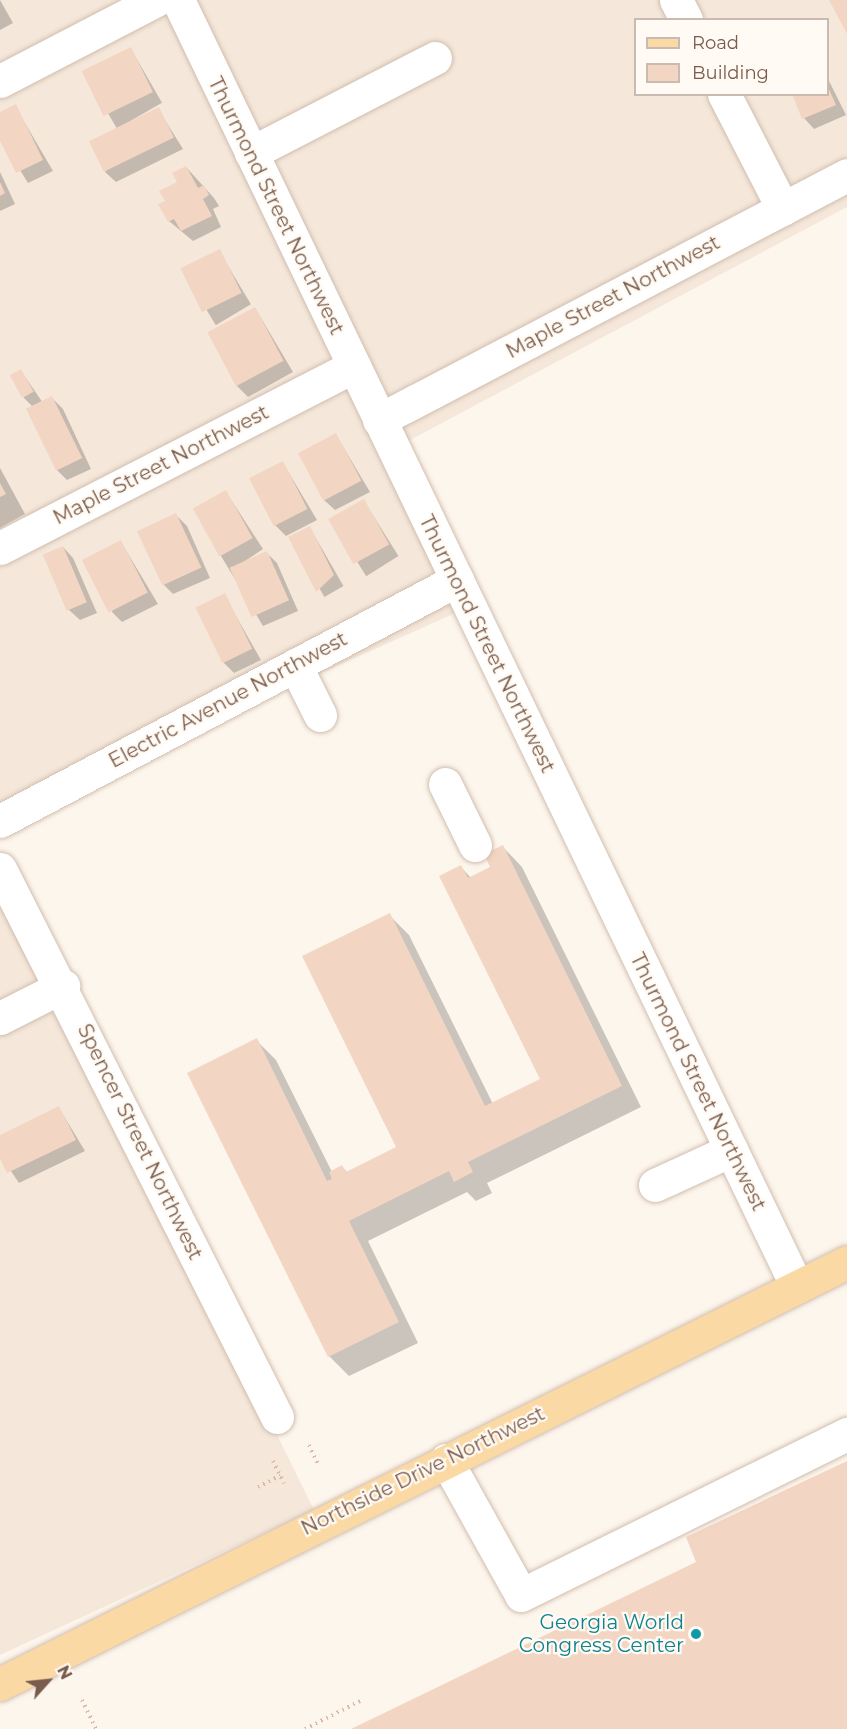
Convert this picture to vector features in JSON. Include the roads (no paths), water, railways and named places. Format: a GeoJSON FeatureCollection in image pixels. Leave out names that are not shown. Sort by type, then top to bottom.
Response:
{"type":"FeatureCollection","features":[{"type":"Feature","properties":{"kind":"main road","name":"Northside Drive Northwest"},"geometry":{"type":"LineString","coordinates":[[0,1684],[847,1262]]}},
{"type":"Feature","properties":{"kind":"street"},"geometry":{"type":"LineString","coordinates":[[0,81],[156,0]]}},
{"type":"Feature","properties":{"kind":"street","name":"Thurmond Street Northwest"},"geometry":{"type":"LineString","coordinates":[[178,0],[797,1287]]}},
{"type":"Feature","properties":{"kind":"street"},"geometry":{"type":"LineString","coordinates":[[676,0],[685,18]]}},
{"type":"Feature","properties":{"kind":"street"},"geometry":{"type":"LineString","coordinates":[[251,153],[435,58]]}},
{"type":"Feature","properties":{"kind":"street"},"geometry":{"type":"LineString","coordinates":[[725,96],[783,209]]}},
{"type":"Feature","properties":{"kind":"street","name":"Maple Street Northwest"},"geometry":{"type":"LineString","coordinates":[[380,420],[847,175]]}},
{"type":"Feature","properties":{"kind":"street","name":"Maple Street Northwest"},"geometry":{"type":"LineString","coordinates":[[0,548],[354,366]]}},
{"type":"Feature","properties":{"kind":"street","name":"Electric Avenue Northwest"},"geometry":{"type":"LineString","coordinates":[[0,821],[457,580]]}},
{"type":"Feature","properties":{"kind":"street"},"geometry":{"type":"LineString","coordinates":[[295,665],[320,715]]}},
{"type":"Feature","properties":{"kind":"street"},"geometry":{"type":"LineString","coordinates":[[446,784],[476,845]]}},
{"type":"Feature","properties":{"kind":"street","name":"Spencer Street Northwest"},"geometry":{"type":"LineString","coordinates":[[0,869],[63,986],[277,1417]]}},
{"type":"Feature","properties":{"kind":"street"},"geometry":{"type":"LineString","coordinates":[[0,1018],[63,986]]}},
{"type":"Feature","properties":{"kind":"street"},"geometry":{"type":"LineString","coordinates":[[655,1185],[731,1150]]}},
{"type":"Feature","properties":{"kind":"street"},"geometry":{"type":"LineString","coordinates":[[446,1460],[521,1595],[847,1434]]}},
{"type":"Feature","properties":{"kind":"place","name":"Georgia World Congress Center"},"geometry":{"type":"Point","coordinates":[696,1634]}}]}
